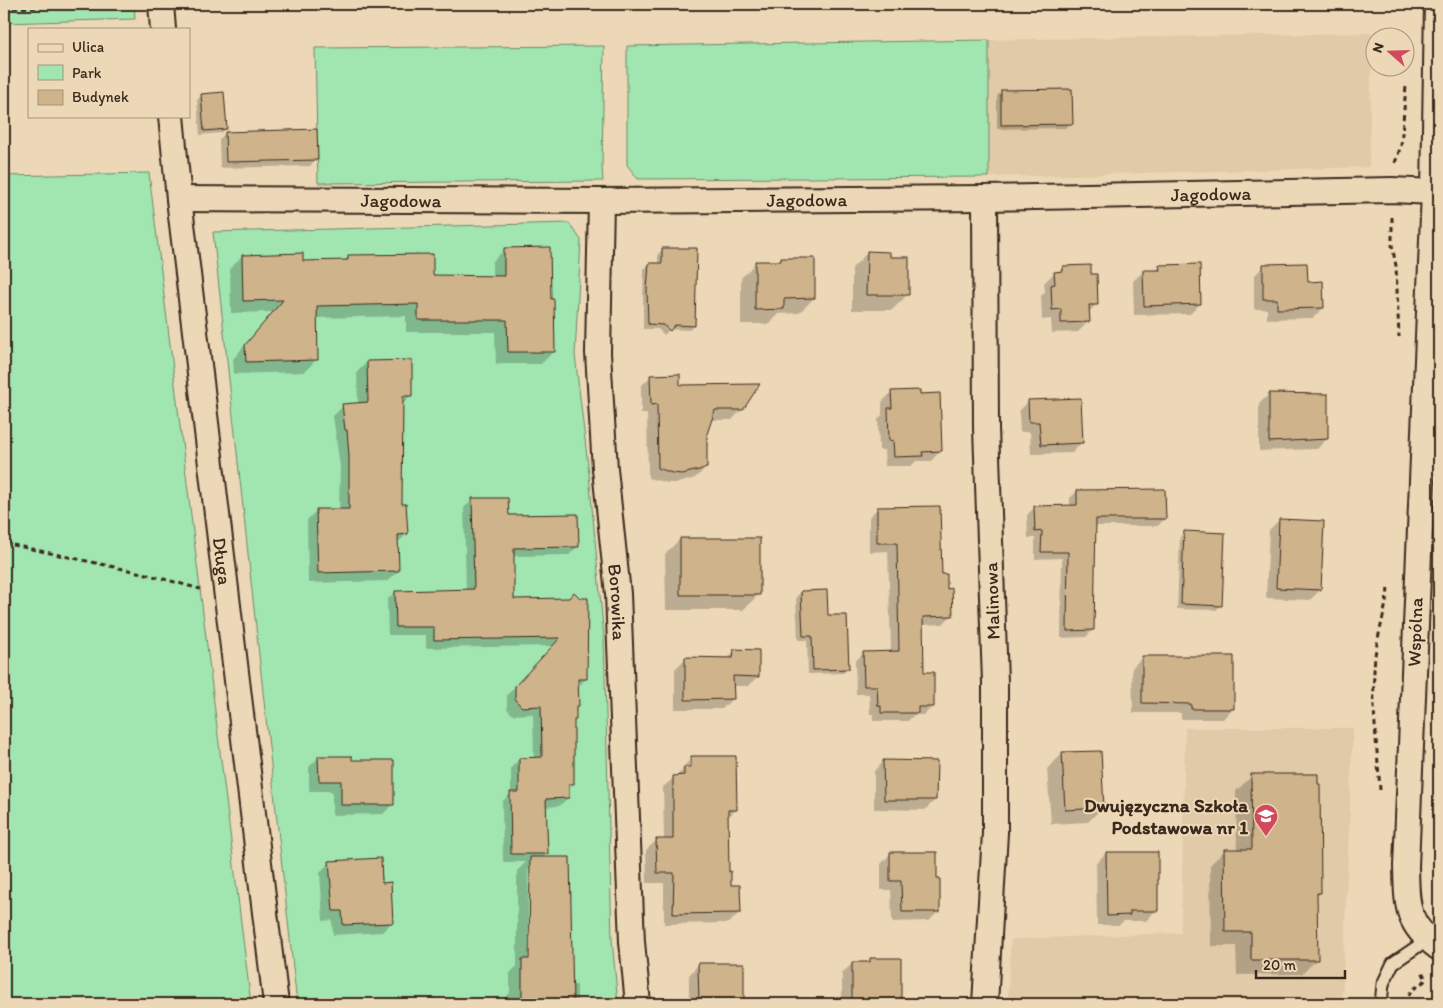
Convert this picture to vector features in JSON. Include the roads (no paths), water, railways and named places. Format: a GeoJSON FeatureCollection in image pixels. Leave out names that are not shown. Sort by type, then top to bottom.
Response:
{"type":"FeatureCollection","features":[{"type":"Feature","properties":{"kind":"street"},"geometry":{"type":"LineString","coordinates":[[161,4],[163,28]]}},
{"type":"Feature","properties":{"kind":"street","name":"Wspólna"},"geometry":{"type":"LineString","coordinates":[[1433,944],[1418,930],[1409,911],[1406,866],[1434,192],[1437,4]]}},
{"type":"Feature","properties":{"kind":"street","name":"Długa"},"geometry":{"type":"LineString","coordinates":[[171,118],[179,199],[276,1004]]}},
{"type":"Feature","properties":{"kind":"street","name":"Jagodowa"},"geometry":{"type":"LineString","coordinates":[[179,199],[601,201],[985,198],[1392,190],[1434,192]]}},
{"type":"Feature","properties":{"kind":"street","name":"Malinowa"},"geometry":{"type":"LineString","coordinates":[[985,198],[986,428],[995,682],[995,833],[985,1004]]}},
{"type":"Feature","properties":{"kind":"street","name":"Borowika"},"geometry":{"type":"LineString","coordinates":[[601,201],[598,352],[604,469],[618,594],[632,942],[638,1004]]}},
{"type":"Feature","properties":{"kind":"lane"},"geometry":{"type":"LineString","coordinates":[[1381,1004],[1383,984],[1393,963],[1433,944]]}},
{"type":"Feature","properties":{"kind":"place","name":"Dwujęzyczna Szkoła Podstawowa nr 1"},"geometry":{"type":"Point","coordinates":[1266,837]}}]}
